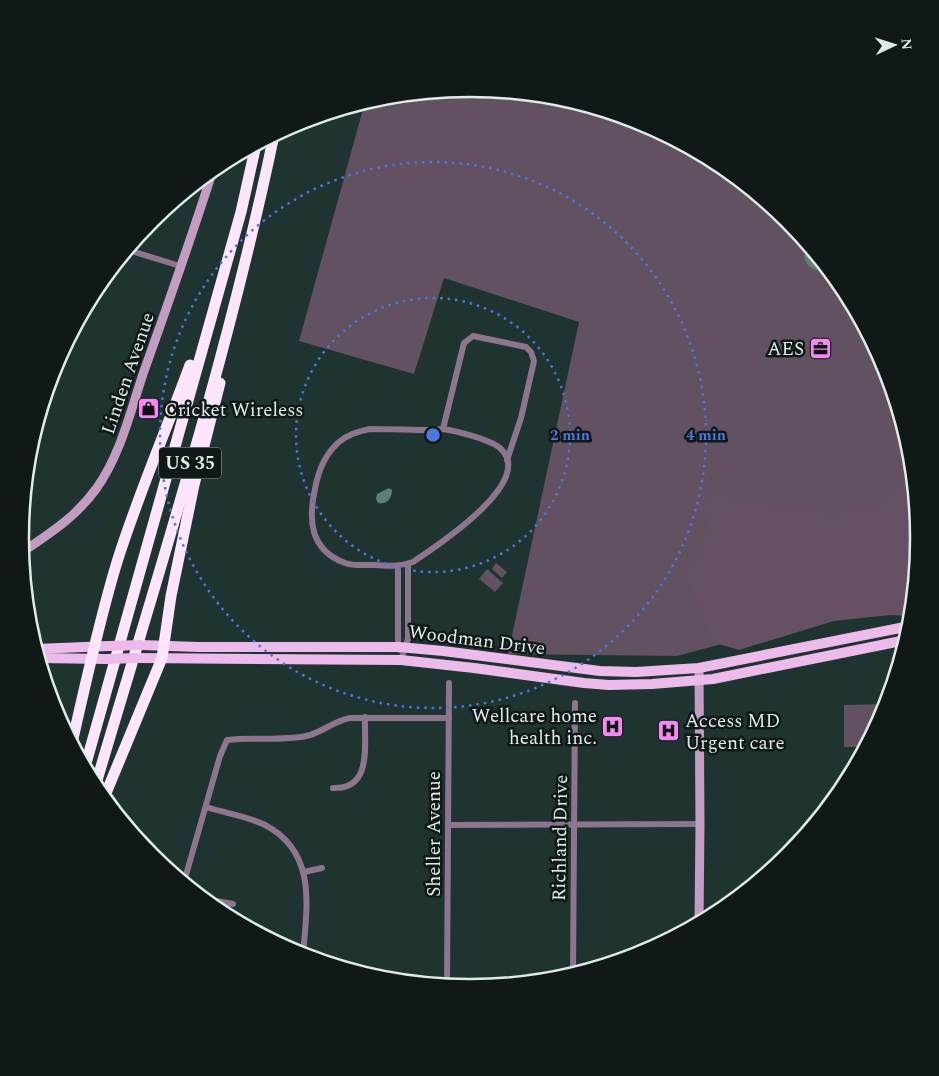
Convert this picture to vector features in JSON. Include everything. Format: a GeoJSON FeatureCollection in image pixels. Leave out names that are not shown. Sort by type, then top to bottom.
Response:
{"type":"FeatureCollection","features":[{"type":"Feature","properties":{"kind":"highway","name":"US 35"},"geometry":{"type":"LineString","coordinates":[[98,775],[173,525],[246,264],[272,145]]}},
{"type":"Feature","properties":{"kind":"highway","name":"US 35"},"geometry":{"type":"LineString","coordinates":[[87,756],[242,212],[254,153]]}},
{"type":"Feature","properties":{"kind":"highway"},"geometry":{"type":"LineString","coordinates":[[108,789],[162,658],[171,596],[192,494],[224,368],[246,264]]}},
{"type":"Feature","properties":{"kind":"highway"},"geometry":{"type":"LineString","coordinates":[[74,733],[94,646],[117,562],[136,506],[212,313]]}},
{"type":"Feature","properties":{"kind":"main road","name":"Linden Avenue"},"geometry":{"type":"LineString","coordinates":[[29,548],[56,530],[88,499],[106,473],[115,455],[209,183]]}},
{"type":"Feature","properties":{"kind":"main road","name":"Woodman Drive"},"geometry":{"type":"LineString","coordinates":[[46,658],[183,658],[197,652],[402,648],[443,651],[600,671],[636,672],[699,668],[901,628]]}},
{"type":"Feature","properties":{"kind":"main road","name":"Woodman Drive"},"geometry":{"type":"LineString","coordinates":[[43,649],[141,645],[184,646],[197,652],[401,660],[609,685],[700,680],[898,642]]}},
{"type":"Feature","properties":{"kind":"main road"},"geometry":{"type":"LineString","coordinates":[[699,668],[699,914]]}},
{"type":"Feature","properties":{"kind":"street"},"geometry":{"type":"LineString","coordinates":[[134,252],[180,266]]}},
{"type":"Feature","properties":{"kind":"street"},"geometry":{"type":"LineString","coordinates":[[443,429],[464,343],[473,336],[526,347],[531,352],[534,361],[521,418],[507,460]]}},
{"type":"Feature","properties":{"kind":"street"},"geometry":{"type":"LineString","coordinates":[[370,429],[443,429],[494,444],[503,450],[507,460],[508,471],[506,478],[478,514],[446,540],[408,564],[398,566],[345,563],[322,547],[314,534],[311,509],[317,477],[331,451],[341,440],[355,432],[370,429]]}},
{"type":"Feature","properties":{"kind":"street"},"geometry":{"type":"LineString","coordinates":[[402,648],[408,640],[408,564]]}},
{"type":"Feature","properties":{"kind":"street"},"geometry":{"type":"LineString","coordinates":[[398,566],[401,660]]}},
{"type":"Feature","properties":{"kind":"street","name":"Sheller Avenue"},"geometry":{"type":"LineString","coordinates":[[447,978],[449,683]]}},
{"type":"Feature","properties":{"kind":"street","name":"Richland Drive"},"geometry":{"type":"LineString","coordinates":[[572,966],[575,702]]}},
{"type":"Feature","properties":{"kind":"street"},"geometry":{"type":"LineString","coordinates":[[333,788],[344,788],[353,784],[362,771],[365,718]]}},
{"type":"Feature","properties":{"kind":"street"},"geometry":{"type":"LineString","coordinates":[[186,875],[220,756],[227,740],[301,737],[316,733],[343,719],[449,718]]}},
{"type":"Feature","properties":{"kind":"street"},"geometry":{"type":"LineString","coordinates":[[206,807],[256,822],[273,830],[295,852],[304,872],[307,897],[304,946]]}},
{"type":"Feature","properties":{"kind":"street"},"geometry":{"type":"LineString","coordinates":[[449,825],[700,824]]}},
{"type":"Feature","properties":{"kind":"street"},"geometry":{"type":"LineString","coordinates":[[304,872],[322,868]]}},
{"type":"Feature","properties":{"kind":"street"},"geometry":{"type":"LineString","coordinates":[[222,902],[233,904]]}},
{"type":"Feature","properties":{"kind":"shaded area"},"geometry":{"type":"Polygon","coordinates":[[[441,98],[498,98],[555,106],[584,112],[611,121],[638,131],[690,156],[738,188],[781,226],[801,247],[836,293],[865,343],[887,396],[902,452],[909,509],[910,550],[866,605],[677,656],[508,654],[579,322],[444,278],[414,374],[299,341],[363,110],[412,101],[441,98]]]}},
{"type":"Feature","properties":{"kind":"shaded area"},"geometry":{"type":"Polygon","coordinates":[[[907,485],[910,538],[909,567],[903,616],[890,615],[834,621],[739,650],[712,642],[686,573],[703,555],[708,521],[699,501],[716,496],[796,511],[836,515],[878,506],[907,485]]]}},
{"type":"Feature","properties":{"kind":"shaded area"},"geometry":{"type":"Polygon","coordinates":[[[496,563],[507,572],[502,578],[492,569],[496,563]]]}},
{"type":"Feature","properties":{"kind":"shaded area"},"geometry":{"type":"Polygon","coordinates":[[[487,569],[503,583],[495,592],[479,579],[487,569]]]}},
{"type":"Feature","properties":{"kind":"shaded area"},"geometry":{"type":"Polygon","coordinates":[[[878,704],[857,747],[844,747],[844,705],[878,704]]]}},
{"type":"Feature","properties":{"kind":"water"},"geometry":{"type":"Polygon","coordinates":[[[806,253],[819,271],[810,267],[804,256],[806,253]]]}},
{"type":"Feature","properties":{"kind":"water"},"geometry":{"type":"Polygon","coordinates":[[[389,488],[392,490],[390,498],[384,503],[378,503],[376,499],[377,494],[389,488]]]}},
{"type":"Feature","properties":{"kind":"place","name":"AES"},"geometry":{"type":"Point","coordinates":[820,348]}},
{"type":"Feature","properties":{"kind":"place","name":"Cricket Wireless"},"geometry":{"type":"Point","coordinates":[148,409]}},
{"type":"Feature","properties":{"kind":"place","name":"Wellcare home health inc."},"geometry":{"type":"Point","coordinates":[613,726]}},
{"type":"Feature","properties":{"kind":"place","name":"Access MD Urgent care"},"geometry":{"type":"Point","coordinates":[669,731]}}]}
